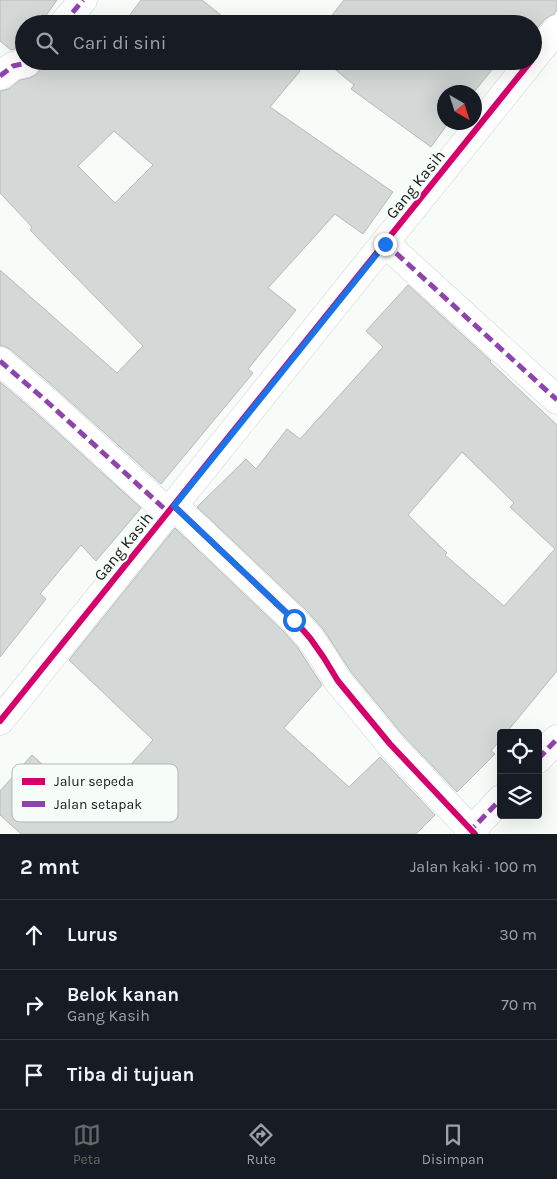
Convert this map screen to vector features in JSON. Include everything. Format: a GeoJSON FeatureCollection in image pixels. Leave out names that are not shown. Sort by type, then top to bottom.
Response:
{"type":"FeatureCollection","features":[{"type":"Feature","properties":{"kind":"street"},"geometry":{"type":"LineString","coordinates":[[70,15],[83,0]]}},
{"type":"Feature","properties":{"kind":"street"},"geometry":{"type":"LineString","coordinates":[[542,47],[557,29]]}},
{"type":"Feature","properties":{"kind":"street"},"geometry":{"type":"LineString","coordinates":[[0,76],[15,66]]}},
{"type":"Feature","properties":{"kind":"street","name":"Gang Kasih"},"geometry":{"type":"LineString","coordinates":[[0,721],[524,70]]}},
{"type":"Feature","properties":{"kind":"street"},"geometry":{"type":"LineString","coordinates":[[385,244],[557,400]]}},
{"type":"Feature","properties":{"kind":"street"},"geometry":{"type":"LineString","coordinates":[[0,361],[171,509],[294,620],[310,638],[338,681],[390,744],[471,833],[497,804]]}},
{"type":"Feature","properties":{"kind":"street"},"geometry":{"type":"LineString","coordinates":[[542,755],[557,739]]}},
{"type":"Feature","properties":{"kind":"building"},"geometry":{"type":"Polygon","coordinates":[[[0,0],[57,0],[46,15],[15,15],[15,49],[11,50],[0,41],[0,0]]]}},
{"type":"Feature","properties":{"kind":"building"},"geometry":{"type":"Polygon","coordinates":[[[141,0],[202,0],[221,15],[130,15],[141,0]]]}},
{"type":"Feature","properties":{"kind":"building"},"geometry":{"type":"Polygon","coordinates":[[[344,0],[557,0],[557,10],[542,22],[542,15],[332,15],[344,0]]]}},
{"type":"Feature","properties":{"kind":"building"},"geometry":{"type":"Polygon","coordinates":[[[40,70],[299,70],[270,107],[393,192],[363,234],[335,214],[268,288],[296,310],[248,369],[253,373],[161,484],[10,349],[0,346],[0,270],[117,373],[143,346],[30,230],[32,227],[0,193],[0,91],[9,89],[20,80],[37,74],[40,70]],[[114,131],[78,166],[115,203],[153,165],[114,131]]]}},
{"type":"Feature","properties":{"kind":"building"},"geometry":{"type":"Polygon","coordinates":[[[336,70],[492,70],[480,85],[437,85],[437,130],[443,130],[431,147],[351,89],[354,85],[336,70]]]}},
{"type":"Feature","properties":{"kind":"building"},"geometry":{"type":"Polygon","coordinates":[[[408,285],[557,425],[557,671],[509,729],[497,729],[497,744],[491,751],[495,754],[457,792],[402,734],[351,672],[323,629],[306,610],[197,507],[246,459],[256,469],[287,429],[300,439],[383,347],[366,331],[408,285]],[[462,452],[408,515],[447,553],[445,555],[504,606],[555,549],[510,507],[514,503],[462,452]]]}},
{"type":"Feature","properties":{"kind":"building"},"geometry":{"type":"Polygon","coordinates":[[[0,382],[141,508],[96,561],[81,545],[40,594],[46,599],[0,657],[0,382]]]}},
{"type":"Feature","properties":{"kind":"building"},"geometry":{"type":"Polygon","coordinates":[[[175,528],[283,631],[298,648],[322,685],[284,728],[349,787],[380,757],[435,815],[416,834],[21,834],[0,815],[0,791],[12,778],[12,822],[178,822],[178,764],[131,764],[153,740],[69,660],[175,528]]]}},
{"type":"Feature","properties":{"kind":"building"},"geometry":{"type":"Polygon","coordinates":[[[32,755],[42,764],[24,764],[32,755]]]}},
{"type":"Feature","properties":{"kind":"marked path"},"geometry":{"type":"LineString","coordinates":[[70,15],[83,0]]}},
{"type":"Feature","properties":{"kind":"marked path"},"geometry":{"type":"LineString","coordinates":[[0,76],[15,66]]}},
{"type":"Feature","properties":{"kind":"marked path"},"geometry":{"type":"LineString","coordinates":[[385,243],[557,400]]}},
{"type":"Feature","properties":{"kind":"marked path"},"geometry":{"type":"LineString","coordinates":[[0,361],[168,512]]}},
{"type":"Feature","properties":{"kind":"marked path"},"geometry":{"type":"LineString","coordinates":[[542,755],[557,739]]}},
{"type":"Feature","properties":{"kind":"marked path"},"geometry":{"type":"LineString","coordinates":[[468,833],[497,803]]}},
{"type":"Feature","properties":{"kind":"cycle path"},"geometry":{"type":"LineString","coordinates":[[0,721],[524,70]]}},
{"type":"Feature","properties":{"kind":"cycle path"},"geometry":{"type":"LineString","coordinates":[[174,506],[294,620],[310,638],[338,681],[390,744],[475,834]]}},
{"type":"Feature","properties":{"kind":"route"},"geometry":{"type":"LineString","coordinates":[[294,620],[266,591],[174,506],[385,244]]}}]}
